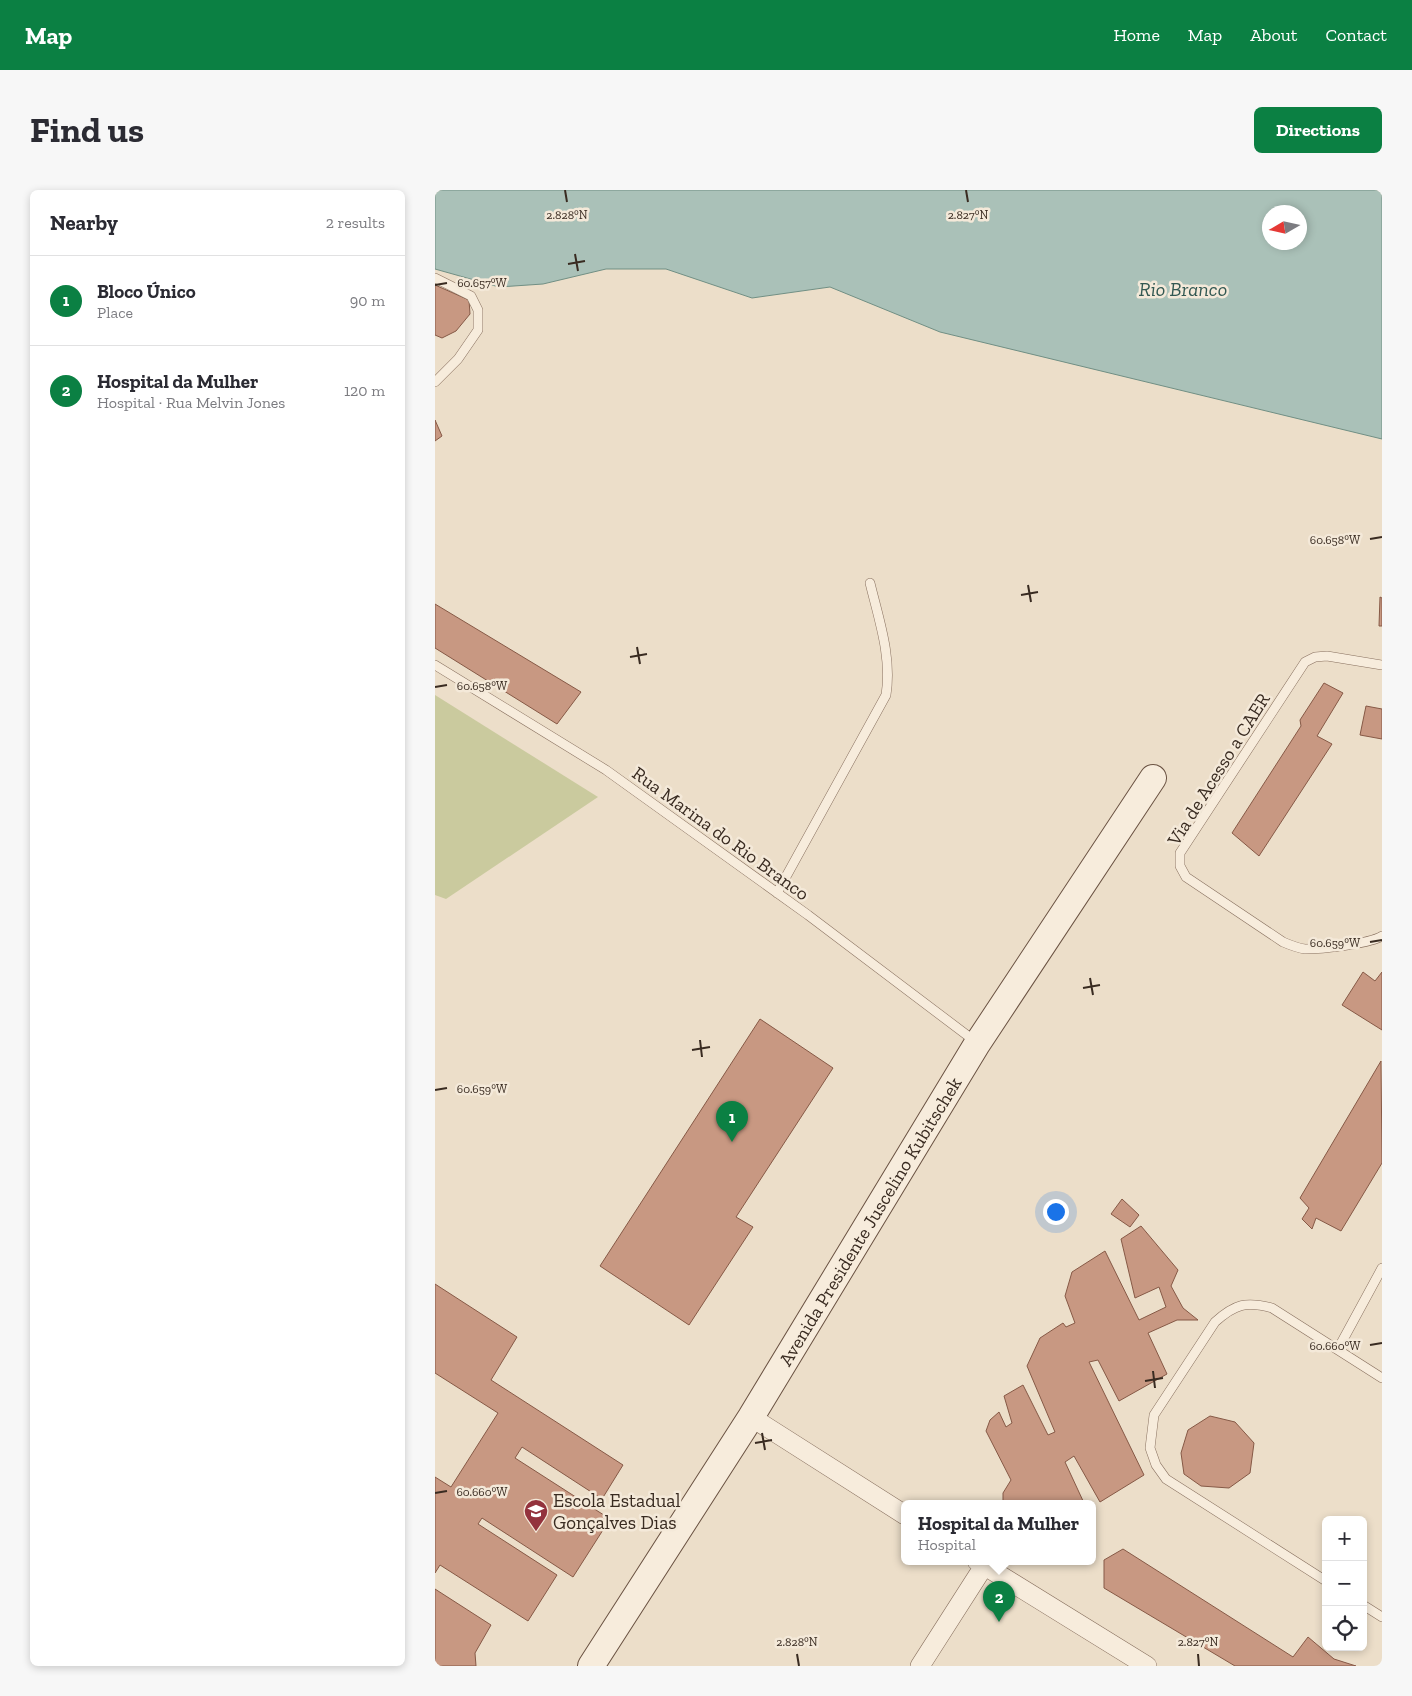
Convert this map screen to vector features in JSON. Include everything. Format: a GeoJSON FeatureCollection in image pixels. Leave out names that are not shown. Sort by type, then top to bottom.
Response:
{"type":"FeatureCollection","features":[{"type":"Feature","properties":{"kind":"street","name":"Avenida Presidente Juscelino Kubitschek"},"geometry":{"type":"LineString","coordinates":[[591,1666],[751,1417],[977,1044],[1153,778]]}},
{"type":"Feature","properties":{"kind":"street"},"geometry":{"type":"LineString","coordinates":[[751,1417],[901,1512]]}},
{"type":"Feature","properties":{"kind":"street"},"geometry":{"type":"LineString","coordinates":[[919,1666],[980,1565]]}},
{"type":"Feature","properties":{"kind":"street"},"geometry":{"type":"LineString","coordinates":[[984,1565],[1147,1666]]}},
{"type":"Feature","properties":{"kind":"lane"},"geometry":{"type":"LineString","coordinates":[[435,278],[471,296],[478,310],[478,330],[458,359],[435,382]]}},
{"type":"Feature","properties":{"kind":"lane"},"geometry":{"type":"LineString","coordinates":[[777,893],[886,695],[889,680],[888,659],[870,583]]}},
{"type":"Feature","properties":{"kind":"lane","name":"Via de Acesso a CAER"},"geometry":{"type":"LineString","coordinates":[[1382,665],[1327,656],[1315,657],[1305,662],[1180,854],[1180,866],[1185,877],[1283,942],[1294,947],[1305,948],[1365,943],[1382,936]]}},
{"type":"Feature","properties":{"kind":"lane","name":"Rua Marina do Rio Branco"},"geometry":{"type":"LineString","coordinates":[[435,665],[606,770],[777,893],[977,1044]]}},
{"type":"Feature","properties":{"kind":"lane"},"geometry":{"type":"LineString","coordinates":[[1339,1349],[1382,1268]]}},
{"type":"Feature","properties":{"kind":"lane"},"geometry":{"type":"LineString","coordinates":[[1322,1578],[1166,1479],[1156,1465],[1150,1448],[1154,1415],[1215,1322],[1226,1312],[1241,1305],[1256,1304],[1272,1308],[1382,1378]]}},
{"type":"Feature","properties":{"kind":"lane"},"geometry":{"type":"LineString","coordinates":[[1365,1606],[1382,1617]]}},
{"type":"Feature","properties":{"kind":"green space"},"geometry":{"type":"Polygon","coordinates":[[[435,695],[598,797],[446,899],[435,895],[435,695]]]}},
{"type":"Feature","properties":{"kind":"water","name":"Rio Branco"},"geometry":{"type":"Polygon","coordinates":[[[435,190],[1382,190],[1382,439],[940,332],[830,287],[752,298],[666,269],[606,269],[543,284],[499,287],[435,269],[435,190]]]}},
{"type":"Feature","properties":{"kind":"building"},"geometry":{"type":"Polygon","coordinates":[[[435,285],[469,300],[470,314],[456,331],[442,338],[435,335],[435,285]]]}},
{"type":"Feature","properties":{"kind":"building"},"geometry":{"type":"Polygon","coordinates":[[[435,420],[442,436],[435,441],[435,420]]]}},
{"type":"Feature","properties":{"kind":"building"},"geometry":{"type":"Polygon","coordinates":[[[1380,597],[1382,598],[1382,626],[1379,626],[1380,597]]]}},
{"type":"Feature","properties":{"kind":"building"},"geometry":{"type":"Polygon","coordinates":[[[435,604],[581,692],[557,724],[435,648],[435,604]]]}},
{"type":"Feature","properties":{"kind":"building"},"geometry":{"type":"Polygon","coordinates":[[[1324,683],[1343,693],[1317,736],[1332,744],[1259,856],[1232,833],[1301,726],[1300,720],[1324,683]]]}},
{"type":"Feature","properties":{"kind":"building"},"geometry":{"type":"Polygon","coordinates":[[[1366,706],[1382,709],[1382,739],[1360,735],[1366,706]]]}},
{"type":"Feature","properties":{"kind":"building"},"geometry":{"type":"Polygon","coordinates":[[[1363,972],[1375,981],[1382,972],[1382,1030],[1342,1005],[1363,972]]]}},
{"type":"Feature","properties":{"kind":"building"},"geometry":{"type":"Polygon","coordinates":[[[760,1019],[833,1068],[736,1217],[753,1227],[689,1325],[600,1266],[760,1019]]]}},
{"type":"Feature","properties":{"kind":"building"},"geometry":{"type":"Polygon","coordinates":[[[1381,1061],[1382,1163],[1341,1231],[1316,1218],[1312,1229],[1302,1219],[1309,1208],[1300,1198],[1381,1061]]]}},
{"type":"Feature","properties":{"kind":"building"},"geometry":{"type":"Polygon","coordinates":[[[1122,1199],[1139,1215],[1130,1227],[1111,1214],[1122,1199]]]}},
{"type":"Feature","properties":{"kind":"building"},"geometry":{"type":"Polygon","coordinates":[[[1141,1226],[1178,1270],[1171,1286],[1183,1308],[1198,1320],[1177,1320],[1148,1333],[1167,1374],[1119,1401],[1098,1360],[1089,1362],[1144,1475],[1100,1502],[1074,1456],[1065,1462],[1083,1500],[1003,1500],[1003,1493],[1011,1480],[986,1431],[990,1420],[999,1412],[1006,1427],[1012,1423],[1004,1396],[1023,1385],[1048,1435],[1055,1432],[1027,1366],[1040,1338],[1063,1323],[1066,1327],[1075,1323],[1065,1296],[1072,1272],[1105,1251],[1139,1320],[1166,1307],[1159,1287],[1135,1298],[1121,1239],[1141,1226]]]}},
{"type":"Feature","properties":{"kind":"building"},"geometry":{"type":"Polygon","coordinates":[[[435,1284],[517,1337],[491,1380],[623,1465],[602,1499],[522,1447],[515,1458],[610,1519],[573,1577],[482,1518],[478,1524],[557,1575],[528,1621],[440,1565],[435,1573],[435,1477],[451,1487],[498,1413],[435,1373],[435,1284]]]}},
{"type":"Feature","properties":{"kind":"building"},"geometry":{"type":"Polygon","coordinates":[[[1210,1416],[1235,1422],[1254,1443],[1250,1473],[1229,1488],[1201,1486],[1184,1474],[1181,1453],[1188,1430],[1210,1416]]]}},
{"type":"Feature","properties":{"kind":"building"},"geometry":{"type":"Polygon","coordinates":[[[1123,1549],[1293,1657],[1308,1637],[1322,1649],[1322,1651],[1334,1659],[1356,1666],[1235,1666],[1104,1588],[1104,1560],[1123,1549]]]}},
{"type":"Feature","properties":{"kind":"building"},"geometry":{"type":"Polygon","coordinates":[[[435,1589],[491,1625],[475,1653],[476,1666],[435,1666],[435,1589]]]}},
{"type":"Feature","properties":{"kind":"place","name":"Bloco Único"},"geometry":{"type":"Point","coordinates":[732,1142]}},
{"type":"Feature","properties":{"kind":"place","name":"Escola Estadual Gonçalves Dias"},"geometry":{"type":"Point","coordinates":[536,1532]}},
{"type":"Feature","properties":{"kind":"place","name":"Hospital da Mulher"},"geometry":{"type":"Point","coordinates":[999,1622]}}]}
